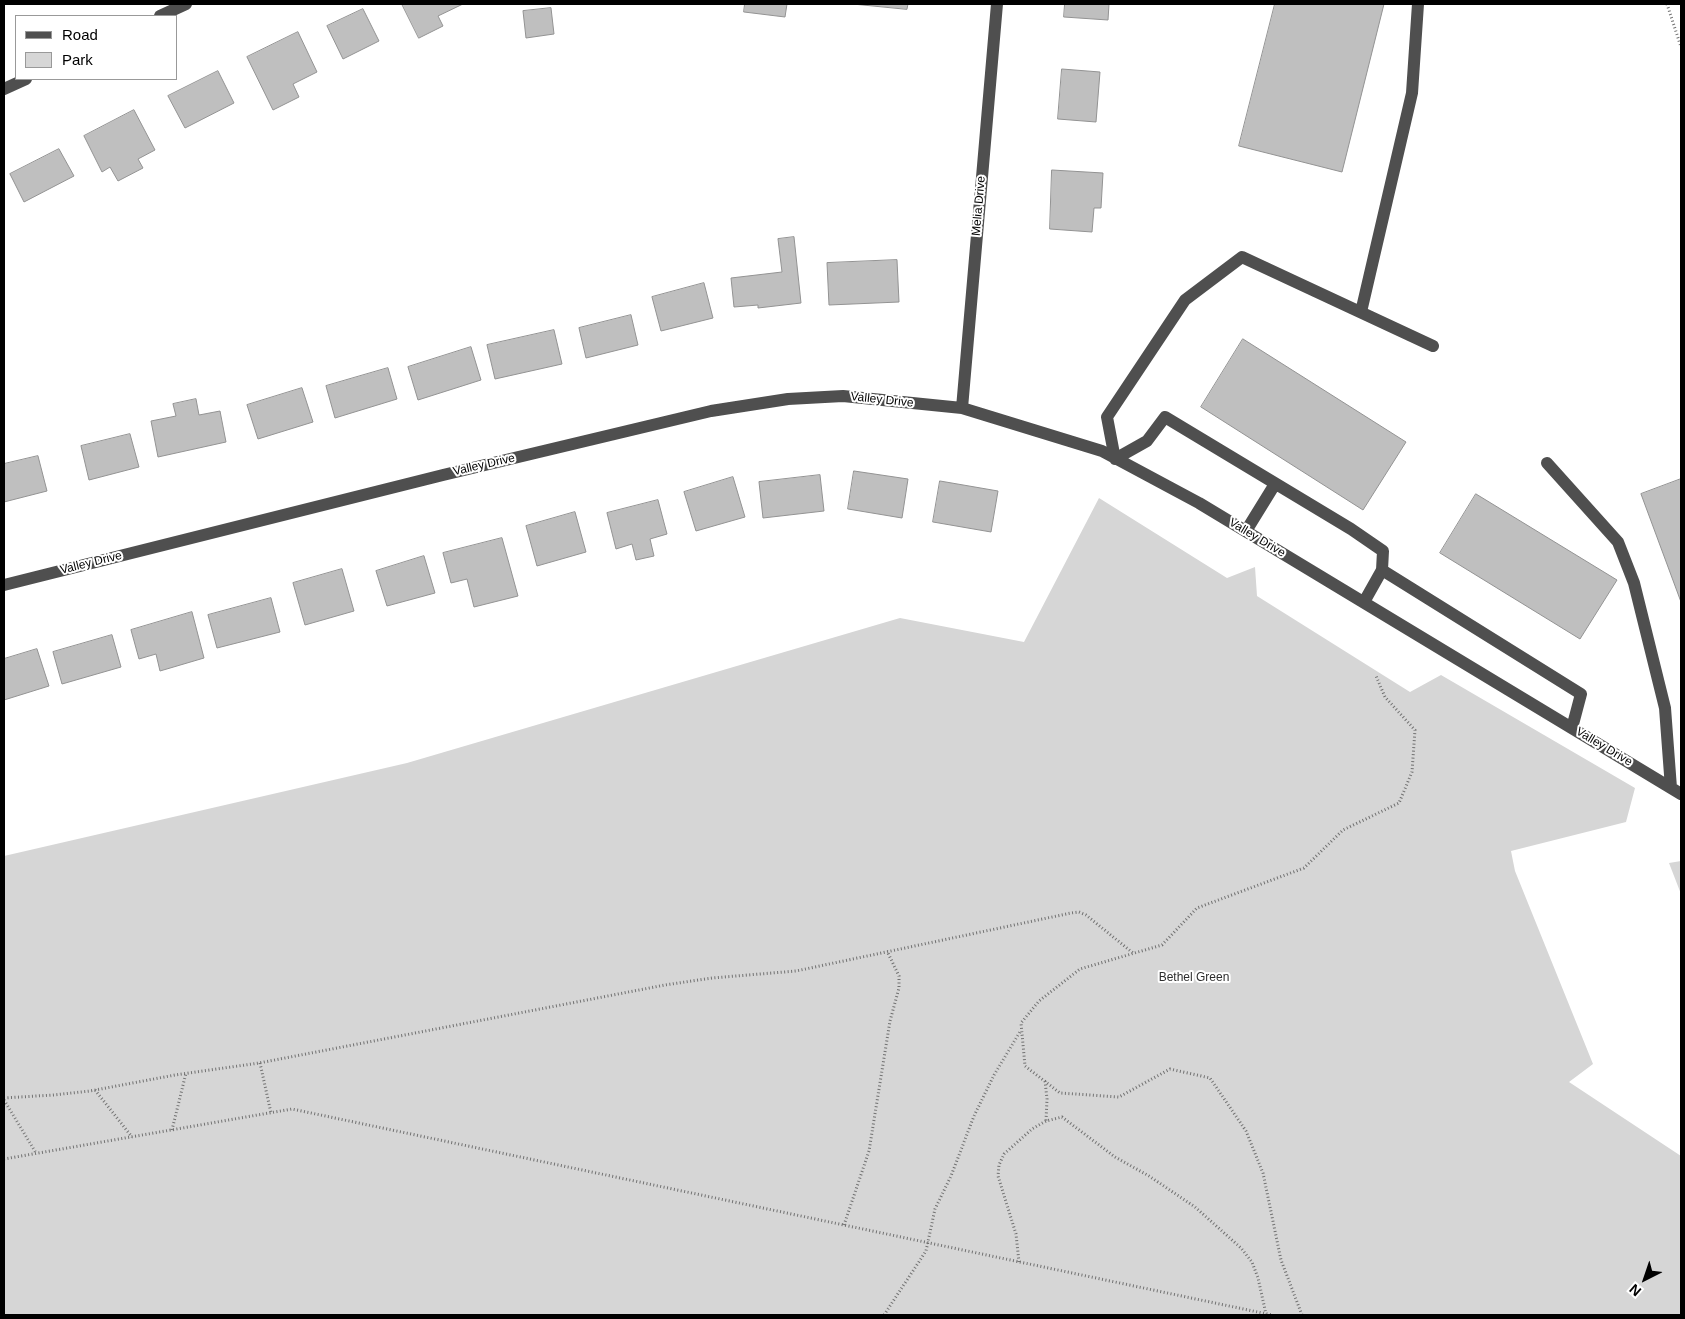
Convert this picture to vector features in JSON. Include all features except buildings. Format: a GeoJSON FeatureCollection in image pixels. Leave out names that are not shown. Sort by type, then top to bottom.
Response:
{"type":"FeatureCollection","features":[{"type":"Feature","properties":{"kind":"street"},"geometry":{"type":"LineString","coordinates":[[162,15],[186,4]]}},
{"type":"Feature","properties":{"kind":"street","name":"Melia Drive"},"geometry":{"type":"LineString","coordinates":[[962,408],[997,4]]}},
{"type":"Feature","properties":{"kind":"street"},"geometry":{"type":"LineString","coordinates":[[1361,312],[1412,93],[1418,4]]}},
{"type":"Feature","properties":{"kind":"street"},"geometry":{"type":"LineString","coordinates":[[4,89],[24,80]]}},
{"type":"Feature","properties":{"kind":"street"},"geometry":{"type":"LineString","coordinates":[[1364,602],[1382,570],[1383,551],[1165,417],[1147,441],[1116,459],[1107,417],[1185,300],[1242,256],[1432,346]]}},
{"type":"Feature","properties":{"kind":"street","name":"Valley Drive"},"geometry":{"type":"LineString","coordinates":[[4,585],[443,475],[711,411],[788,399],[843,396],[962,408],[1102,451],[1199,503],[1676,791]]}},
{"type":"Feature","properties":{"kind":"street"},"geometry":{"type":"LineString","coordinates":[[1546,463],[1618,542],[1634,583],[1665,708],[1676,791]]}},
{"type":"Feature","properties":{"kind":"street"},"geometry":{"type":"LineString","coordinates":[[1246,532],[1275,484]]}},
{"type":"Feature","properties":{"kind":"street"},"geometry":{"type":"LineString","coordinates":[[1382,570],[1581,694],[1572,728]]}},
{"type":"Feature","properties":{"kind":"path"},"geometry":{"type":"LineString","coordinates":[[1667,4],[1681,47]]}},
{"type":"Feature","properties":{"kind":"path"},"geometry":{"type":"LineString","coordinates":[[1302,1315],[1281,1260],[1263,1173],[1246,1131],[1210,1078],[1170,1069],[1119,1097],[1060,1093],[1026,1066],[1021,1023],[1039,1001],[1080,969],[1162,945],[1197,908],[1304,868],[1343,830],[1399,802],[1412,772],[1415,730],[1386,697],[1376,676]]}},
{"type":"Feature","properties":{"kind":"path"},"geometry":{"type":"LineString","coordinates":[[36,1153],[4,1099],[95,1090],[186,1073],[260,1063],[665,985],[712,978],[796,971],[1061,914],[1079,912],[1086,915],[1133,954]]}},
{"type":"Feature","properties":{"kind":"path"},"geometry":{"type":"LineString","coordinates":[[844,1225],[865,1164],[872,1137],[890,1021],[899,988],[899,976],[887,951]]}},
{"type":"Feature","properties":{"kind":"path"},"geometry":{"type":"LineString","coordinates":[[884,1315],[926,1251],[935,1209],[951,1176],[974,1116],[1010,1045],[1022,1029]]}},
{"type":"Feature","properties":{"kind":"path"},"geometry":{"type":"LineString","coordinates":[[260,1063],[271,1113]]}},
{"type":"Feature","properties":{"kind":"path"},"geometry":{"type":"LineString","coordinates":[[172,1130],[186,1073]]}},
{"type":"Feature","properties":{"kind":"path"},"geometry":{"type":"LineString","coordinates":[[1045,1081],[1047,1099],[1046,1120]]}},
{"type":"Feature","properties":{"kind":"path"},"geometry":{"type":"LineString","coordinates":[[95,1090],[132,1137]]}},
{"type":"Feature","properties":{"kind":"path"},"geometry":{"type":"LineString","coordinates":[[4,1159],[292,1109],[1272,1315]]}},
{"type":"Feature","properties":{"kind":"path"},"geometry":{"type":"LineString","coordinates":[[1019,1262],[1016,1234],[998,1176],[999,1165],[1004,1154],[1014,1144],[1046,1120],[1062,1118],[1115,1157],[1149,1176],[1206,1216],[1241,1248],[1252,1262],[1258,1278],[1266,1314]]}},
{"type":"Feature","properties":{"kind":"green space","name":"Bethel Green"},"geometry":{"type":"Polygon","coordinates":[[[1099,498],[1227,578],[1255,567],[1257,596],[1410,692],[1441,675],[1635,788],[1626,822],[1511,851],[1515,871],[1593,1064],[1569,1082],[1681,1156],[1681,1315],[4,1315],[4,856],[407,763],[900,618],[1024,642],[1099,498]]]}},
{"type":"Feature","properties":{"kind":"green space"},"geometry":{"type":"Polygon","coordinates":[[[1681,861],[1681,894],[1669,863],[1681,861]]]}}]}
